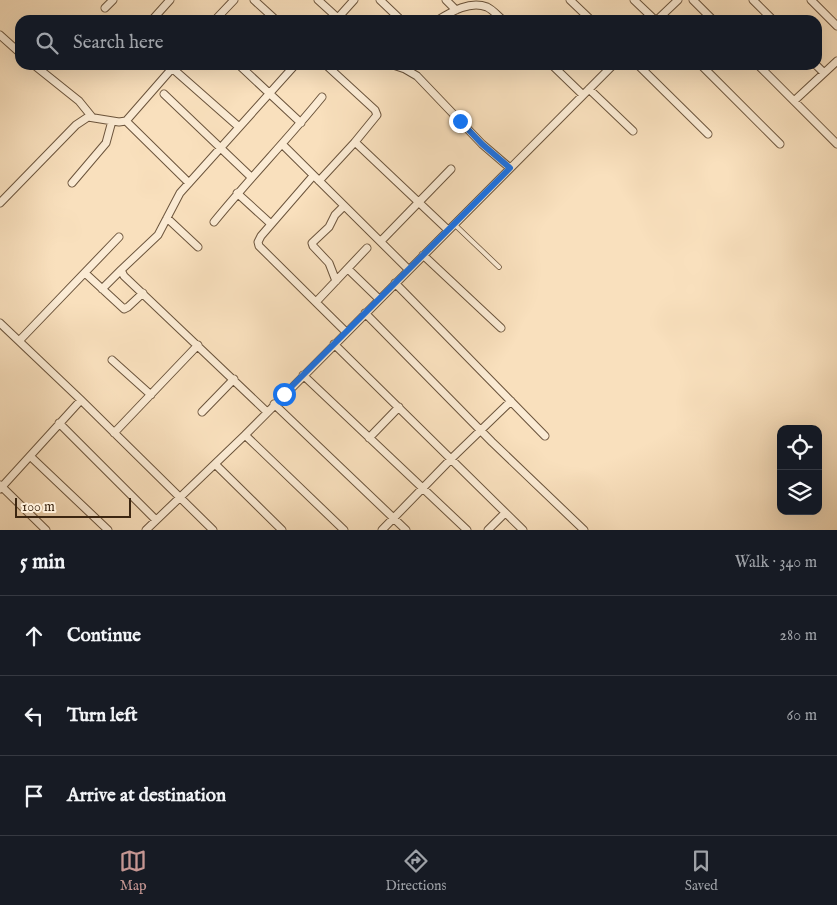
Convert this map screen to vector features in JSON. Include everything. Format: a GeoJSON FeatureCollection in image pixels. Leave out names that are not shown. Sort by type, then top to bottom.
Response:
{"type":"FeatureCollection","features":[{"type":"Feature","properties":{"kind":"street"},"geometry":{"type":"LineString","coordinates":[[105,8],[113,0]]}},
{"type":"Feature","properties":{"kind":"street"},"geometry":{"type":"LineString","coordinates":[[156,15],[170,0]]}},
{"type":"Feature","properties":{"kind":"street"},"geometry":{"type":"LineString","coordinates":[[220,15],[234,0]]}},
{"type":"Feature","properties":{"kind":"street"},"geometry":{"type":"LineString","coordinates":[[254,0],[270,15]]}},
{"type":"Feature","properties":{"kind":"street"},"geometry":{"type":"LineString","coordinates":[[318,0],[334,15]]}},
{"type":"Feature","properties":{"kind":"street"},"geometry":{"type":"LineString","coordinates":[[341,15],[354,0]]}},
{"type":"Feature","properties":{"kind":"street"},"geometry":{"type":"LineString","coordinates":[[380,0],[396,15]]}},
{"type":"Feature","properties":{"kind":"street"},"geometry":{"type":"LineString","coordinates":[[446,0],[456,10]]}},
{"type":"Feature","properties":{"kind":"street"},"geometry":{"type":"LineString","coordinates":[[570,0],[586,15]]}},
{"type":"Feature","properties":{"kind":"street"},"geometry":{"type":"LineString","coordinates":[[634,0],[650,15]]}},
{"type":"Feature","properties":{"kind":"street"},"geometry":{"type":"LineString","coordinates":[[662,15],[678,0]]}},
{"type":"Feature","properties":{"kind":"street"},"geometry":{"type":"LineString","coordinates":[[693,0],[708,15]]}},
{"type":"Feature","properties":{"kind":"street"},"geometry":{"type":"LineString","coordinates":[[753,0],[768,15]]}},
{"type":"Feature","properties":{"kind":"street"},"geometry":{"type":"LineString","coordinates":[[811,0],[837,26]]}},
{"type":"Feature","properties":{"kind":"street"},"geometry":{"type":"LineString","coordinates":[[447,15],[470,6],[482,6],[492,10],[498,15]]}},
{"type":"Feature","properties":{"kind":"street"},"geometry":{"type":"LineString","coordinates":[[0,35],[15,49]]}},
{"type":"Feature","properties":{"kind":"street"},"geometry":{"type":"LineString","coordinates":[[794,101],[837,62]]}},
{"type":"Feature","properties":{"kind":"street"},"geometry":{"type":"LineString","coordinates":[[40,70],[79,101],[92,117]]}},
{"type":"Feature","properties":{"kind":"street"},"geometry":{"type":"LineString","coordinates":[[0,203],[85,118],[92,117],[119,122],[126,120],[170,70]]}},
{"type":"Feature","properties":{"kind":"street"},"geometry":{"type":"LineString","coordinates":[[178,70],[239,128]]}},
{"type":"Feature","properties":{"kind":"street"},"geometry":{"type":"LineString","coordinates":[[245,70],[301,124]]}},
{"type":"Feature","properties":{"kind":"street"},"geometry":{"type":"LineString","coordinates":[[102,289],[158,235],[178,197],[189,183],[291,70]]}},
{"type":"Feature","properties":{"kind":"street"},"geometry":{"type":"LineString","coordinates":[[331,70],[377,112],[376,117],[355,142],[271,224],[259,239],[259,246],[346,332]]}},
{"type":"Feature","properties":{"kind":"street"},"geometry":{"type":"LineString","coordinates":[[408,70],[417,76],[482,144],[510,168]]}},
{"type":"Feature","properties":{"kind":"street"},"geometry":{"type":"LineString","coordinates":[[557,70],[583,94]]}},
{"type":"Feature","properties":{"kind":"street"},"geometry":{"type":"LineString","coordinates":[[146,530],[245,434],[608,70]]}},
{"type":"Feature","properties":{"kind":"street"},"geometry":{"type":"LineString","coordinates":[[643,70],[708,134]]}},
{"type":"Feature","properties":{"kind":"street"},"geometry":{"type":"LineString","coordinates":[[705,70],[780,144]]}},
{"type":"Feature","properties":{"kind":"street"},"geometry":{"type":"LineString","coordinates":[[763,70],[837,144]]}},
{"type":"Feature","properties":{"kind":"street"},"geometry":{"type":"LineString","coordinates":[[821,70],[824,73]]}},
{"type":"Feature","properties":{"kind":"street"},"geometry":{"type":"LineString","coordinates":[[589,89],[633,131]]}},
{"type":"Feature","properties":{"kind":"street"},"geometry":{"type":"LineString","coordinates":[[164,94],[251,177]]}},
{"type":"Feature","properties":{"kind":"street"},"geometry":{"type":"LineString","coordinates":[[214,222],[251,177],[301,124],[322,97]]}},
{"type":"Feature","properties":{"kind":"street"},"geometry":{"type":"LineString","coordinates":[[126,120],[189,183]]}},
{"type":"Feature","properties":{"kind":"street"},"geometry":{"type":"LineString","coordinates":[[72,183],[106,143],[112,121]]}},
{"type":"Feature","properties":{"kind":"street"},"geometry":{"type":"LineString","coordinates":[[355,142],[448,230]]}},
{"type":"Feature","properties":{"kind":"street"},"geometry":{"type":"LineString","coordinates":[[282,144],[408,269]]}},
{"type":"Feature","properties":{"kind":"street"},"geometry":{"type":"LineString","coordinates":[[381,241],[450,169]]}},
{"type":"Feature","properties":{"kind":"street"},"geometry":{"type":"LineString","coordinates":[[237,193],[271,224]]}},
{"type":"Feature","properties":{"kind":"street"},"geometry":{"type":"LineString","coordinates":[[336,281],[329,263],[312,243],[329,227],[335,215],[344,206]]}},
{"type":"Feature","properties":{"kind":"street"},"geometry":{"type":"LineString","coordinates":[[167,218],[198,247]]}},
{"type":"Feature","properties":{"kind":"street"},"geometry":{"type":"LineString","coordinates":[[19,341],[119,237]]}},
{"type":"Feature","properties":{"kind":"street"},"geometry":{"type":"LineString","coordinates":[[316,302],[367,248]]}},
{"type":"Feature","properties":{"kind":"street"},"geometry":{"type":"LineString","coordinates":[[423,255],[501,328]]}},
{"type":"Feature","properties":{"kind":"street"},"geometry":{"type":"LineString","coordinates":[[348,268],[379,299]]}},
{"type":"Feature","properties":{"kind":"street"},"geometry":{"type":"LineString","coordinates":[[121,270],[124,276],[267,412]]}},
{"type":"Feature","properties":{"kind":"street"},"geometry":{"type":"LineString","coordinates":[[85,273],[124,309],[128,308],[142,293]]}},
{"type":"Feature","properties":{"kind":"street"},"geometry":{"type":"LineString","coordinates":[[395,284],[546,436]]}},
{"type":"Feature","properties":{"kind":"street"},"geometry":{"type":"LineString","coordinates":[[365,313],[584,530]]}},
{"type":"Feature","properties":{"kind":"street"},"geometry":{"type":"LineString","coordinates":[[0,323],[213,530]]}},
{"type":"Feature","properties":{"kind":"street"},"geometry":{"type":"LineString","coordinates":[[334,344],[452,458],[523,530]]}},
{"type":"Feature","properties":{"kind":"street"},"geometry":{"type":"LineString","coordinates":[[114,433],[198,345]]}},
{"type":"Feature","properties":{"kind":"street"},"geometry":{"type":"LineString","coordinates":[[112,360],[150,395]]}},
{"type":"Feature","properties":{"kind":"street"},"geometry":{"type":"LineString","coordinates":[[304,375],[467,530]]}},
{"type":"Feature","properties":{"kind":"street"},"geometry":{"type":"LineString","coordinates":[[202,412],[234,379]]}},
{"type":"Feature","properties":{"kind":"street"},"geometry":{"type":"LineString","coordinates":[[46,530],[1,487],[81,400]]}},
{"type":"Feature","properties":{"kind":"street"},"geometry":{"type":"LineString","coordinates":[[382,530],[511,401]]}},
{"type":"Feature","properties":{"kind":"street"},"geometry":{"type":"LineString","coordinates":[[274,404],[406,530]]}},
{"type":"Feature","properties":{"kind":"street"},"geometry":{"type":"LineString","coordinates":[[369,438],[399,407]]}},
{"type":"Feature","properties":{"kind":"street"},"geometry":{"type":"LineString","coordinates":[[59,423],[156,520]]}},
{"type":"Feature","properties":{"kind":"street"},"geometry":{"type":"LineString","coordinates":[[245,434],[344,530]]}},
{"type":"Feature","properties":{"kind":"street"},"geometry":{"type":"LineString","coordinates":[[30,456],[108,530]]}},
{"type":"Feature","properties":{"kind":"street"},"geometry":{"type":"LineString","coordinates":[[214,464],[282,530]]}},
{"type":"Feature","properties":{"kind":"street"},"geometry":{"type":"LineString","coordinates":[[488,530],[505,513]]}},
{"type":"Feature","properties":{"kind":"lane"},"geometry":{"type":"LineString","coordinates":[[454,224],[499,267]]}},
{"type":"Feature","properties":{"kind":"route"},"geometry":{"type":"LineString","coordinates":[[284,394],[510,168],[501,162],[460,121]]}}]}
